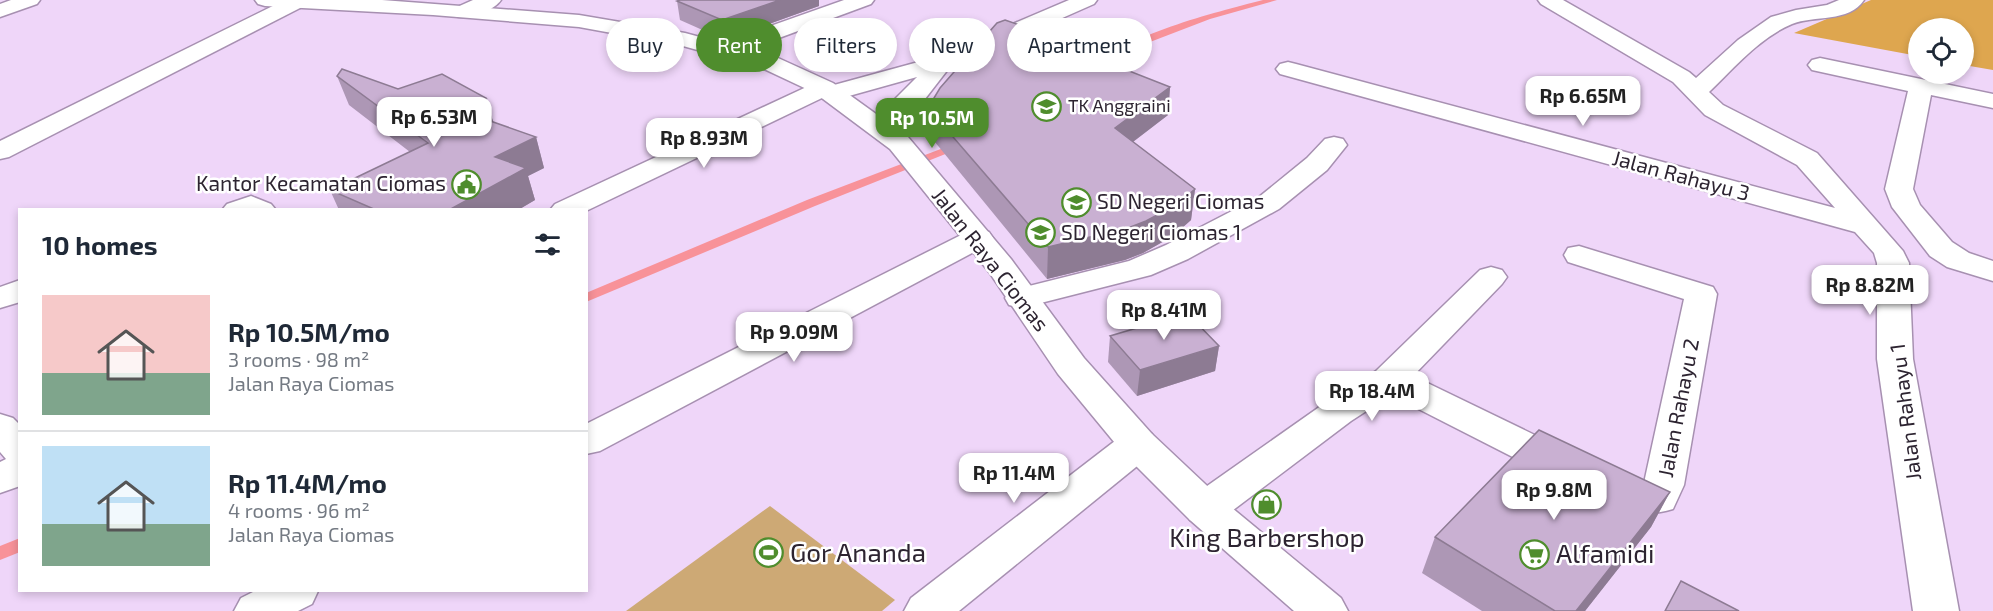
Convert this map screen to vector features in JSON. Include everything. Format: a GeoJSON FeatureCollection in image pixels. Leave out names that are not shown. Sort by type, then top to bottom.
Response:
{"type":"FeatureCollection","features":[{"type":"Feature","properties":{"kind":"street"},"geometry":{"type":"LineString","coordinates":[[0,11],[30,0]]}},
{"type":"Feature","properties":{"kind":"street","name":"Jalan Raya Ciomas"},"geometry":{"type":"LineString","coordinates":[[265,0],[361,4],[579,21],[696,43]]}},
{"type":"Feature","properties":{"kind":"street"},"geometry":{"type":"LineString","coordinates":[[462,12],[491,0]]}},
{"type":"Feature","properties":{"kind":"street"},"geometry":{"type":"LineString","coordinates":[[782,29],[864,0]]}},
{"type":"Feature","properties":{"kind":"street"},"geometry":{"type":"LineString","coordinates":[[995,40],[1087,0]]}},
{"type":"Feature","properties":{"kind":"street"},"geometry":{"type":"LineString","coordinates":[[1696,91],[1743,49],[1778,22],[1834,11],[1854,0]]}},
{"type":"Feature","properties":{"kind":"street","name":"Jalan Rahayu 1"},"geometry":{"type":"LineString","coordinates":[[1557,1],[1681,77],[1714,110],[1807,159],[1888,251],[1893,262],[1895,358],[1936,611]]}},
{"type":"Feature","properties":{"kind":"street"},"geometry":{"type":"LineString","coordinates":[[0,151],[295,3]]}},
{"type":"Feature","properties":{"kind":"street"},"geometry":{"type":"LineString","coordinates":[[1820,65],[1993,101]]}},
{"type":"Feature","properties":{"kind":"street","name":"Jalan Raya Ciomas"},"geometry":{"type":"LineString","coordinates":[[782,69],[827,91],[889,135],[978,238],[1071,366],[1138,444],[1205,509],[1325,611]]}},
{"type":"Feature","properties":{"kind":"street","name":"Jalan Rahayu 3"},"geometry":{"type":"LineString","coordinates":[[1288,69],[1867,226]]}},
{"type":"Feature","properties":{"kind":"street"},"geometry":{"type":"LineString","coordinates":[[569,208],[827,91],[909,71]]}},
{"type":"Feature","properties":{"kind":"street"},"geometry":{"type":"LineString","coordinates":[[889,135],[934,72]]}},
{"type":"Feature","properties":{"kind":"street"},"geometry":{"type":"LineString","coordinates":[[1921,86],[1899,189],[1907,207],[1941,249],[1958,260],[1993,272]]}},
{"type":"Feature","properties":{"kind":"street"},"geometry":{"type":"LineString","coordinates":[[1021,298],[1140,268],[1177,252],[1269,203],[1317,164],[1334,145]]}},
{"type":"Feature","properties":{"kind":"street"},"geometry":{"type":"LineString","coordinates":[[243,208],[251,205],[257,208]]}},
{"type":"Feature","properties":{"kind":"street"},"geometry":{"type":"LineString","coordinates":[[588,440],[978,238]]}},
{"type":"Feature","properties":{"kind":"street","name":"Jalan Rahayu 2"},"geometry":{"type":"LineString","coordinates":[[1389,379],[1597,482],[1637,498],[1659,498],[1664,485],[1701,294],[1578,255]]}},
{"type":"Feature","properties":{"kind":"street"},"geometry":{"type":"LineString","coordinates":[[1205,509],[1338,412],[1389,379],[1491,277]]}},
{"type":"Feature","properties":{"kind":"street"},"geometry":{"type":"LineString","coordinates":[[0,298],[18,291]]}},
{"type":"Feature","properties":{"kind":"street"},"geometry":{"type":"LineString","coordinates":[[0,427],[18,448]]}},
{"type":"Feature","properties":{"kind":"street"},"geometry":{"type":"LineString","coordinates":[[927,611],[1138,444]]}},
{"type":"Feature","properties":{"kind":"street"},"geometry":{"type":"LineString","coordinates":[[0,478],[18,470]]}},
{"type":"Feature","properties":{"kind":"street"},"geometry":{"type":"LineString","coordinates":[[257,611],[294,592]]}},
{"type":"Feature","properties":{"kind":"shaded area"},"geometry":{"type":"Polygon","coordinates":[[[1871,0],[1993,0],[1993,70],[1974,67],[1974,18],[1908,18],[1908,54],[1794,33],[1871,0]]]}},
{"type":"Feature","properties":{"kind":"shaded area","name":"Gor Ananda"},"geometry":{"type":"Polygon","coordinates":[[[770,506],[895,600],[882,611],[626,611],[770,506]]]}},
{"type":"Feature","properties":{"kind":"building"},"geometry":{"type":"Polygon","coordinates":[[[780,0],[728,18],[717,18],[677,1],[780,0]]]}},
{"type":"Feature","properties":{"kind":"building"},"geometry":{"type":"Polygon","coordinates":[[[1007,21],[1007,72],[1132,72],[1170,87],[1115,128],[1195,189],[1176,205],[1146,221],[1128,228],[1048,247],[928,108],[940,88],[954,72],[995,72],[995,25],[1007,21]]]}},
{"type":"Feature","properties":{"kind":"building"},"geometry":{"type":"Polygon","coordinates":[[[342,69],[398,89],[442,74],[486,98],[456,109],[536,137],[495,157],[526,168],[453,208],[371,208],[330,190],[428,143],[337,76],[342,69]]]}},
{"type":"Feature","properties":{"kind":"building"},"geometry":{"type":"Polygon","coordinates":[[[1187,313],[1219,346],[1140,370],[1110,336],[1187,313]]]}},
{"type":"Feature","properties":{"kind":"building","name":"Alfamidi"},"geometry":{"type":"Polygon","coordinates":[[[1539,430],[1670,492],[1576,611],[1555,611],[1435,537],[1539,430]]]}},
{"type":"Feature","properties":{"kind":"building"},"geometry":{"type":"Polygon","coordinates":[[[1681,581],[1739,611],[1665,611],[1681,581]]]}},
{"type":"Feature","properties":{"kind":"waterway"},"geometry":{"type":"LineString","coordinates":[[1152,38],[1207,17],[1273,0]]}},
{"type":"Feature","properties":{"kind":"waterway"},"geometry":{"type":"LineString","coordinates":[[588,297],[811,203],[959,145]]}},
{"type":"Feature","properties":{"kind":"waterway"},"geometry":{"type":"LineString","coordinates":[[0,553],[18,546]]}},
{"type":"Feature","properties":{"kind":"place","name":"TK Anggraini"},"geometry":{"type":"Point","coordinates":[1047,106]}},
{"type":"Feature","properties":{"kind":"place","name":"Kantor Kecamatan Ciomas"},"geometry":{"type":"Point","coordinates":[467,184]}},
{"type":"Feature","properties":{"kind":"place","name":"SD Negeri Ciomas"},"geometry":{"type":"Point","coordinates":[1076,202]}},
{"type":"Feature","properties":{"kind":"place","name":"SD Negeri Ciomas 1"},"geometry":{"type":"Point","coordinates":[1040,233]}},
{"type":"Feature","properties":{"kind":"place","name":"King Barbershop"},"geometry":{"type":"Point","coordinates":[1267,504]}},
{"type":"Feature","properties":{"kind":"place","name":"Gor Ananda"},"geometry":{"type":"Point","coordinates":[769,553]}},
{"type":"Feature","properties":{"kind":"place","name":"Alfamidi"},"geometry":{"type":"Point","coordinates":[1535,554]}}]}
